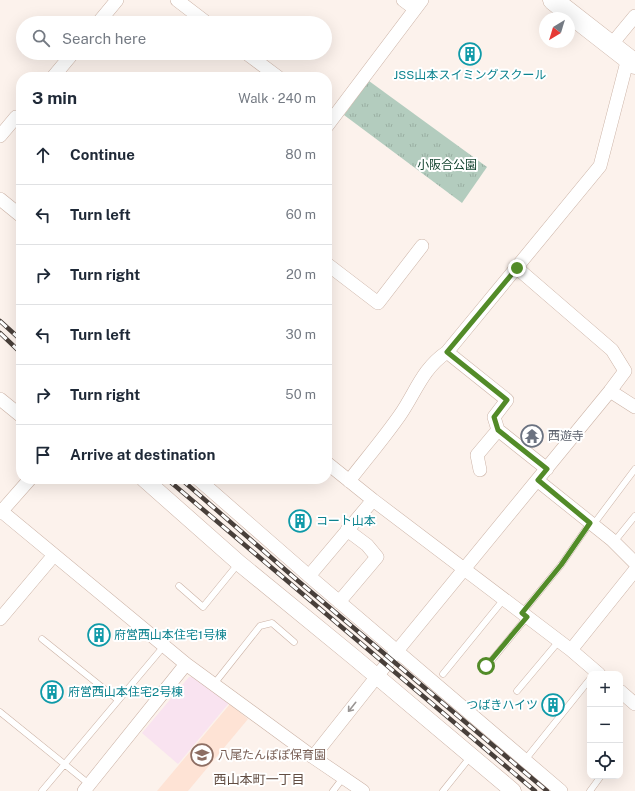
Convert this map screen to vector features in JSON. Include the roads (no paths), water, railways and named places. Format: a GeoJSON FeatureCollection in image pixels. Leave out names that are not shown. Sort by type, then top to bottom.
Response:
{"type":"FeatureCollection","features":[{"type":"Feature","properties":{"kind":"main road"},"geometry":{"type":"LineString","coordinates":[[553,0],[631,61]]}},
{"type":"Feature","properties":{"kind":"street"},"geometry":{"type":"LineString","coordinates":[[103,16],[116,0]]}},
{"type":"Feature","properties":{"kind":"street"},"geometry":{"type":"LineString","coordinates":[[177,0],[198,16]]}},
{"type":"Feature","properties":{"kind":"street"},"geometry":{"type":"LineString","coordinates":[[332,116],[418,4],[403,0]]}},
{"type":"Feature","properties":{"kind":"street"},"geometry":{"type":"LineString","coordinates":[[611,44],[635,16]]}},
{"type":"Feature","properties":{"kind":"street"},"geometry":{"type":"LineString","coordinates":[[59,72],[68,60]]}},
{"type":"Feature","properties":{"kind":"street"},"geometry":{"type":"LineString","coordinates":[[255,60],[271,72]]}},
{"type":"Feature","properties":{"kind":"street"},"geometry":{"type":"LineString","coordinates":[[349,481],[400,415],[419,381],[436,360],[447,352],[600,166],[631,61]]}},
{"type":"Feature","properties":{"kind":"street"},"geometry":{"type":"LineString","coordinates":[[0,136],[16,117]]}},
{"type":"Feature","properties":{"kind":"street"},"geometry":{"type":"LineString","coordinates":[[0,199],[16,212]]}},
{"type":"Feature","properties":{"kind":"street"},"geometry":{"type":"LineString","coordinates":[[332,268],[378,303],[422,246]]}},
{"type":"Feature","properties":{"kind":"street"},"geometry":{"type":"LineString","coordinates":[[312,757],[625,371],[612,350],[517,268]]}},
{"type":"Feature","properties":{"kind":"street"},"geometry":{"type":"LineString","coordinates":[[447,352],[507,400],[494,417],[498,430],[547,469]]}},
{"type":"Feature","properties":{"kind":"street"},"geometry":{"type":"LineString","coordinates":[[610,391],[635,407]]}},
{"type":"Feature","properties":{"kind":"street"},"geometry":{"type":"LineString","coordinates":[[0,399],[16,412]]}},
{"type":"Feature","properties":{"kind":"street"},"geometry":{"type":"LineString","coordinates":[[480,470],[477,455],[498,430]]}},
{"type":"Feature","properties":{"kind":"street"},"geometry":{"type":"LineString","coordinates":[[332,467],[373,500],[571,650],[592,671]]}},
{"type":"Feature","properties":{"kind":"street"},"geometry":{"type":"LineString","coordinates":[[538,480],[614,542],[635,563]]}},
{"type":"Feature","properties":{"kind":"street"},"geometry":{"type":"LineString","coordinates":[[25,484],[1,511],[186,664],[312,757],[363,791]]}},
{"type":"Feature","properties":{"kind":"street"},"geometry":{"type":"LineString","coordinates":[[150,484],[239,563],[513,791]]}},
{"type":"Feature","properties":{"kind":"street"},"geometry":{"type":"LineString","coordinates":[[204,484],[339,602],[561,791]]}},
{"type":"Feature","properties":{"kind":"street"},"geometry":{"type":"LineString","coordinates":[[309,576],[373,500]]}},
{"type":"Feature","properties":{"kind":"street"},"geometry":{"type":"LineString","coordinates":[[339,602],[377,557],[367,545],[347,530]]}},
{"type":"Feature","properties":{"kind":"street"},"geometry":{"type":"LineString","coordinates":[[0,619],[54,555]]}},
{"type":"Feature","properties":{"kind":"street"},"geometry":{"type":"LineString","coordinates":[[571,650],[635,570]]}},
{"type":"Feature","properties":{"kind":"street"},"geometry":{"type":"LineString","coordinates":[[86,788],[186,664]]}},
{"type":"Feature","properties":{"kind":"street"},"geometry":{"type":"LineString","coordinates":[[623,694],[635,704]]}},
{"type":"Feature","properties":{"kind":"lane"},"geometry":{"type":"LineString","coordinates":[[486,666],[591,524],[635,469]]}},
{"type":"Feature","properties":{"kind":"lane"},"geometry":{"type":"LineString","coordinates":[[614,542],[635,516]]}},
{"type":"Feature","properties":{"kind":"lane"},"geometry":{"type":"LineString","coordinates":[[179,586],[204,607],[239,563]]}},
{"type":"Feature","properties":{"kind":"lane"},"geometry":{"type":"LineString","coordinates":[[443,674],[504,599]]}},
{"type":"Feature","properties":{"kind":"lane"},"geometry":{"type":"LineString","coordinates":[[214,684],[260,626],[272,623],[294,642]]}},
{"type":"Feature","properties":{"kind":"lane"},"geometry":{"type":"LineString","coordinates":[[42,639],[118,700]]}},
{"type":"Feature","properties":{"kind":"lane"},"geometry":{"type":"LineString","coordinates":[[517,691],[559,642]]}},
{"type":"Feature","properties":{"kind":"lane"},"geometry":{"type":"LineString","coordinates":[[42,791],[164,646]]}},
{"type":"Feature","properties":{"kind":"lane"},"geometry":{"type":"LineString","coordinates":[[525,760],[587,684]]}},
{"type":"Feature","properties":{"kind":"lane"},"geometry":{"type":"LineString","coordinates":[[0,712],[64,764],[86,788]]}},
{"type":"Feature","properties":{"kind":"lane"},"geometry":{"type":"LineString","coordinates":[[443,791],[471,756]]}},
{"type":"Feature","properties":{"kind":"lane"},"geometry":{"type":"LineString","coordinates":[[333,791],[343,778]]}},
{"type":"Feature","properties":{"kind":"lane"},"geometry":{"type":"LineString","coordinates":[[590,791],[599,779]]}},
{"type":"Feature","properties":{"kind":"railway"},"geometry":{"type":"LineString","coordinates":[[0,321],[16,335]]}},
{"type":"Feature","properties":{"kind":"railway"},"geometry":{"type":"LineString","coordinates":[[0,333],[16,348]]}},
{"type":"Feature","properties":{"kind":"railway"},"geometry":{"type":"LineString","coordinates":[[173,484],[535,791]]}},
{"type":"Feature","properties":{"kind":"railway"},"geometry":{"type":"LineString","coordinates":[[187,484],[297,580],[547,791]]}},
{"type":"Feature","properties":{"kind":"place","name":"JSS山本スイミングスクール"},"geometry":{"type":"Point","coordinates":[470,54]}},
{"type":"Feature","properties":{"kind":"place","name":"西遊寺"},"geometry":{"type":"Point","coordinates":[532,436]}},
{"type":"Feature","properties":{"kind":"place","name":"コート山本"},"geometry":{"type":"Point","coordinates":[300,521]}},
{"type":"Feature","properties":{"kind":"place","name":"府営西山本住宅1号棟"},"geometry":{"type":"Point","coordinates":[99,635]}},
{"type":"Feature","properties":{"kind":"place","name":"府営西山本住宅2号棟"},"geometry":{"type":"Point","coordinates":[52,692]}},
{"type":"Feature","properties":{"kind":"place","name":"つばきハイツ"},"geometry":{"type":"Point","coordinates":[553,705]}},
{"type":"Feature","properties":{"kind":"place","name":"八尾たんぽぽ保育園"},"geometry":{"type":"Point","coordinates":[202,755]}},
{"type":"Feature","properties":{"kind":"district","name":"西山本町一丁目"},"geometry":{"type":"Point","coordinates":[259,779]}},
{"type":"Feature","properties":{"kind":"park label","name":"小阪合公園"},"geometry":{"type":"Point","coordinates":[447,165]}}]}
